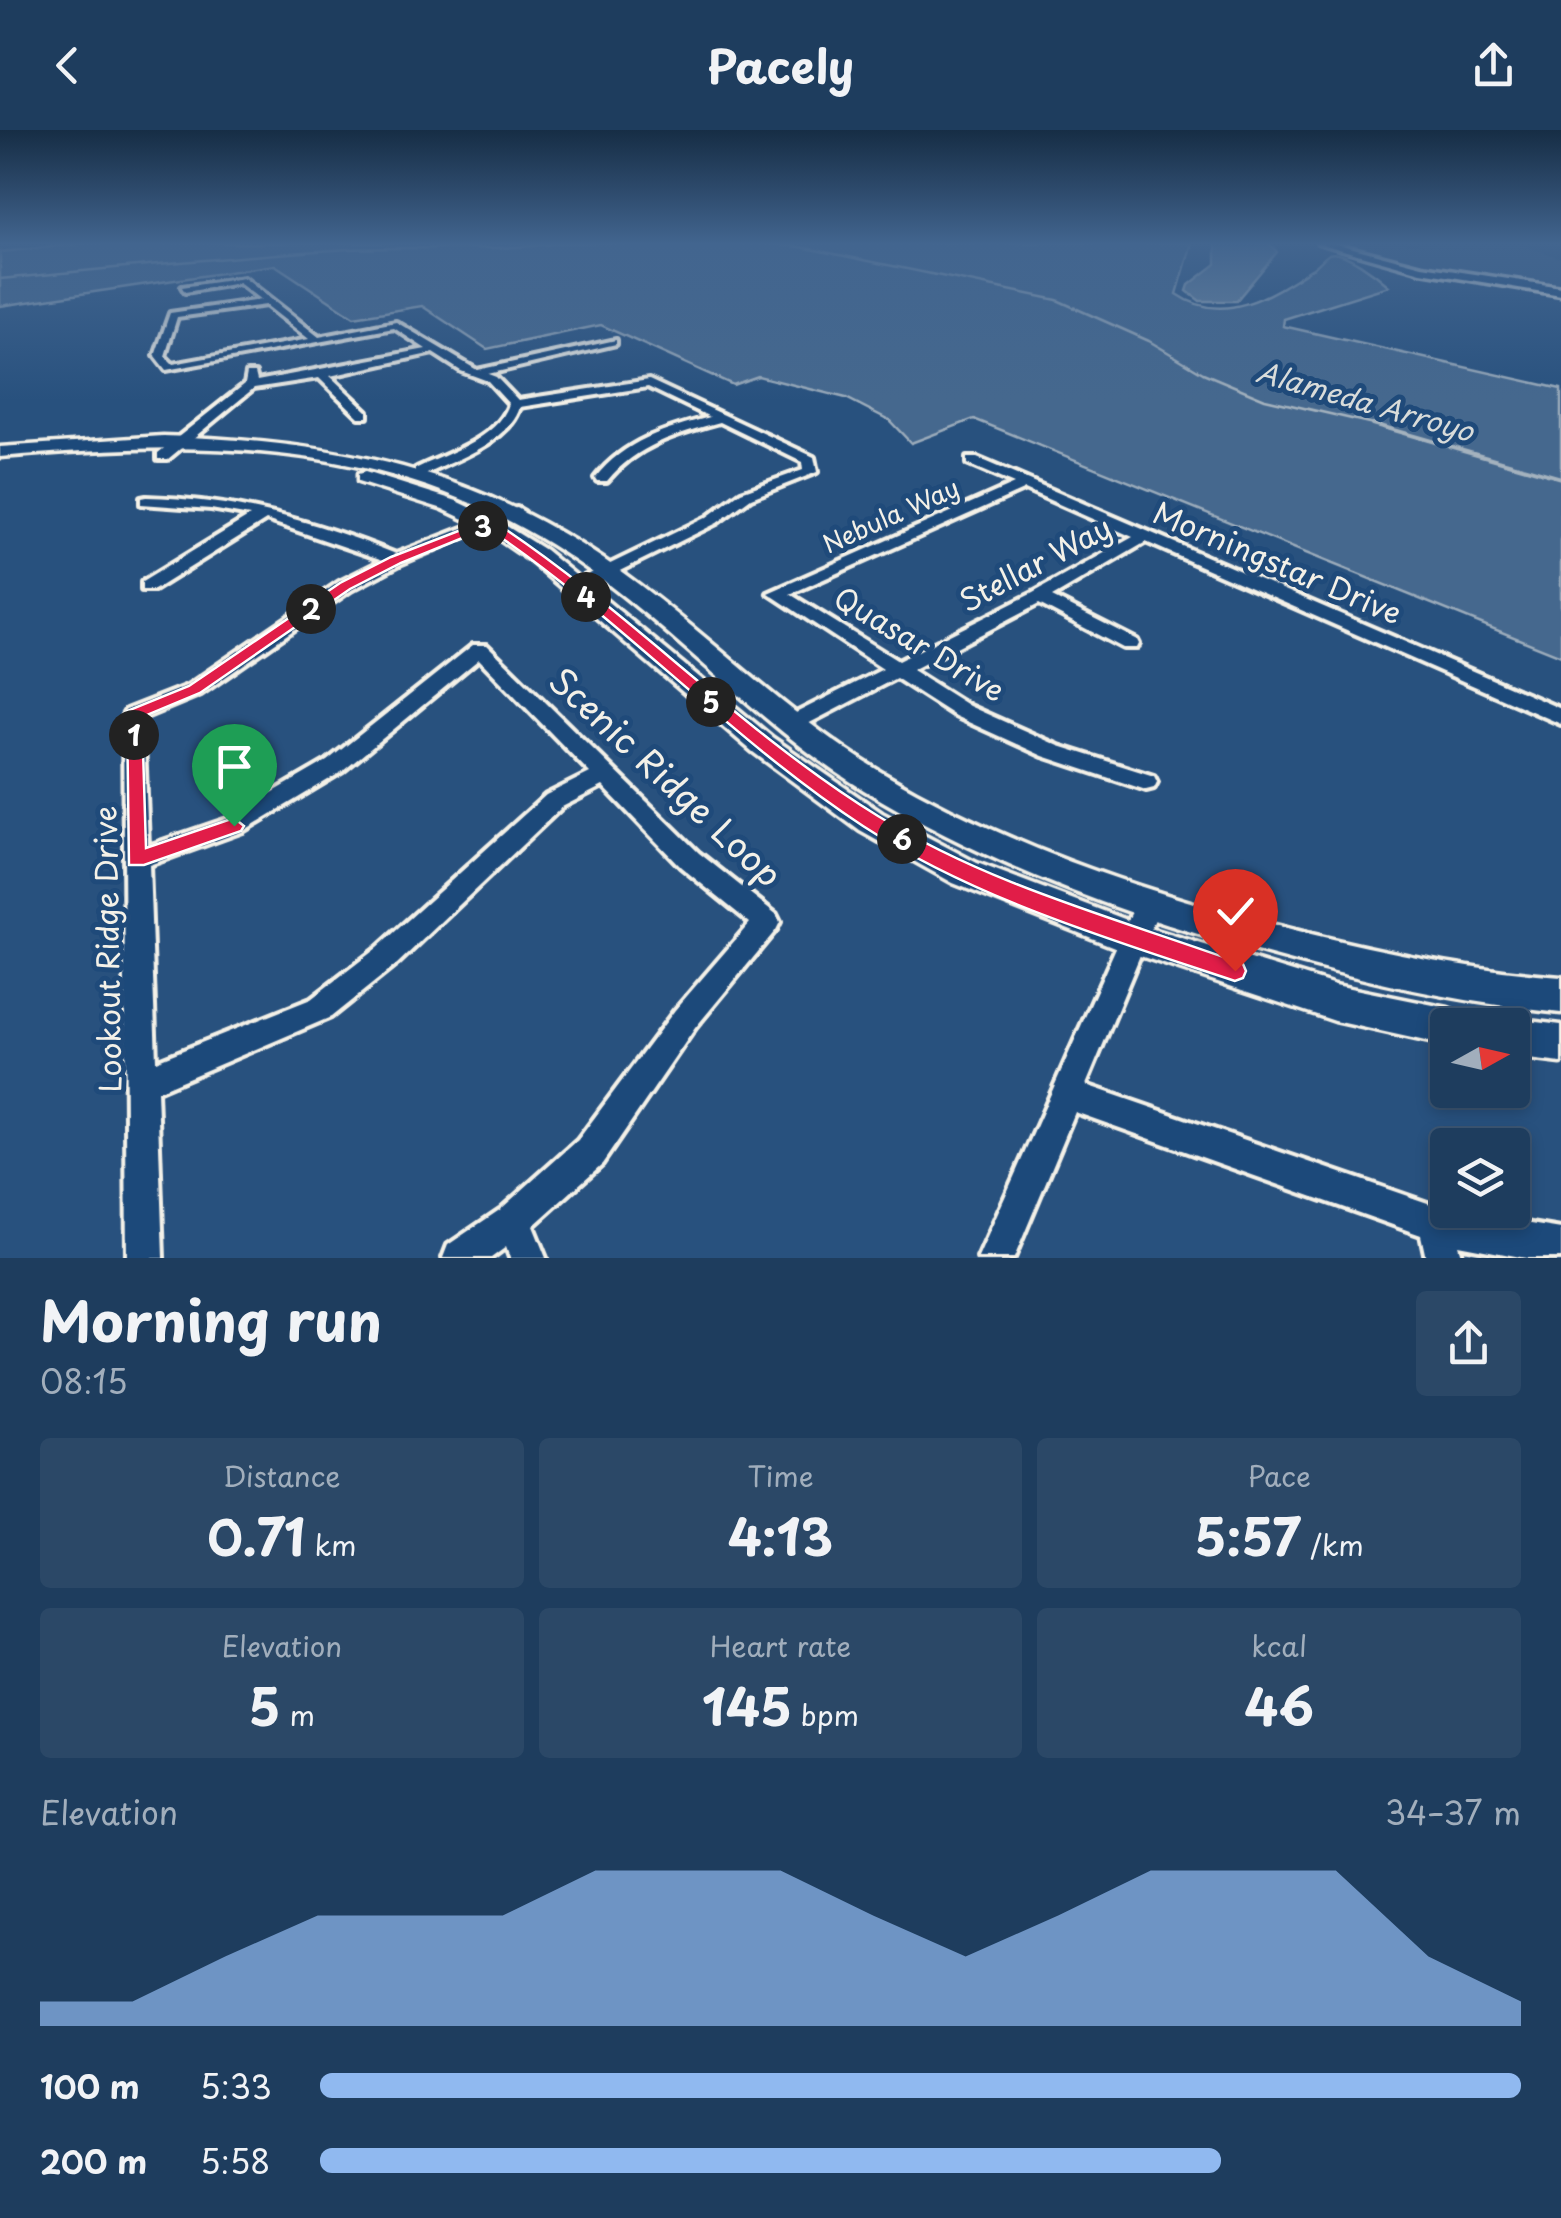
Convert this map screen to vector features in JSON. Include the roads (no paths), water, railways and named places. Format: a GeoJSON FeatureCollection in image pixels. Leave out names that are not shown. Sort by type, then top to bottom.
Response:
{"type":"FeatureCollection","features":[{"type":"Feature","properties":{"kind":"main road"},"geometry":{"type":"LineString","coordinates":[[0,464],[171,449],[346,473],[436,500],[488,524],[537,556],[763,745],[872,822],[965,873],[1135,939],[1335,1003],[1430,1023]]}},
{"type":"Feature","properties":{"kind":"main road"},"geometry":{"type":"LineString","coordinates":[[0,452],[316,450],[420,472],[517,512],[609,573],[791,724],[868,778],[993,844],[1147,907],[1356,963],[1510,992],[1561,995]]}},
{"type":"Feature","properties":{"kind":"main road"},"geometry":{"type":"LineString","coordinates":[[1530,1040],[1561,1044]]}},
{"type":"Feature","properties":{"kind":"street"},"geometry":{"type":"LineString","coordinates":[[258,296],[318,340]]}},
{"type":"Feature","properties":{"kind":"street"},"geometry":{"type":"LineString","coordinates":[[266,302],[173,314],[160,356],[170,368],[396,325],[492,379],[514,404]]}},
{"type":"Feature","properties":{"kind":"street"},"geometry":{"type":"LineString","coordinates":[[476,373],[612,342]]}},
{"type":"Feature","properties":{"kind":"street"},"geometry":{"type":"LineString","coordinates":[[171,449],[251,384],[322,374],[435,350]]}},
{"type":"Feature","properties":{"kind":"street"},"geometry":{"type":"LineString","coordinates":[[238,356],[250,368],[251,384]]}},
{"type":"Feature","properties":{"kind":"street"},"geometry":{"type":"LineString","coordinates":[[322,374],[363,414]]}},
{"type":"Feature","properties":{"kind":"street"},"geometry":{"type":"LineString","coordinates":[[514,404],[649,383],[809,460],[810,472],[746,496],[712,520],[576,588]]}},
{"type":"Feature","properties":{"kind":"street"},"geometry":{"type":"LineString","coordinates":[[420,472],[490,436],[510,420],[514,404]]}},
{"type":"Feature","properties":{"kind":"street"},"geometry":{"type":"LineString","coordinates":[[602,478],[632,446],[719,418]]}},
{"type":"Feature","properties":{"kind":"street","name":"Morningstar Drive"},"geometry":{"type":"LineString","coordinates":[[972,461],[1561,717]]}},
{"type":"Feature","properties":{"kind":"street","name":"Nebula Way"},"geometry":{"type":"LineString","coordinates":[[777,593],[1026,484]]}},
{"type":"Feature","properties":{"kind":"street"},"geometry":{"type":"LineString","coordinates":[[146,500],[192,500],[266,514],[330,532],[396,560]]}},
{"type":"Feature","properties":{"kind":"street","name":"Lookout Ridge Drive"},"geometry":{"type":"LineString","coordinates":[[145,1258],[133,714],[194,690],[345,586],[396,560],[517,512]]}},
{"type":"Feature","properties":{"kind":"street"},"geometry":{"type":"LineString","coordinates":[[148,586],[266,514]]}},
{"type":"Feature","properties":{"kind":"street","name":"Stellar Way"},"geometry":{"type":"LineString","coordinates":[[791,724],[1039,597],[1146,536]]}},
{"type":"Feature","properties":{"kind":"street","name":"Quasar Drive"},"geometry":{"type":"LineString","coordinates":[[777,593],[962,711],[1051,751],[1146,782]]}},
{"type":"Feature","properties":{"kind":"street"},"geometry":{"type":"LineString","coordinates":[[1039,597],[1130,644]]}},
{"type":"Feature","properties":{"kind":"street","name":"Scenic Ridge Loop"},"geometry":{"type":"LineString","coordinates":[[136,859],[234,826],[335,766],[480,649],[690,860],[767,922],[685,1019],[590,1152],[513,1220],[462,1258]]}},
{"type":"Feature","properties":{"kind":"street"},"geometry":{"type":"LineString","coordinates":[[142,1082],[321,1008],[387,956],[554,801],[603,776]]}},
{"type":"Feature","properties":{"kind":"street"},"geometry":{"type":"LineString","coordinates":[[996,1258],[1147,907]]}},
{"type":"Feature","properties":{"kind":"street"},"geometry":{"type":"LineString","coordinates":[[1065,1093],[1430,1221]]}},
{"type":"Feature","properties":{"kind":"street"},"geometry":{"type":"LineString","coordinates":[[513,1220],[528,1258]]}},
{"type":"Feature","properties":{"kind":"street"},"geometry":{"type":"LineString","coordinates":[[1436,1228],[1444,1258]]}},
{"type":"Feature","properties":{"kind":"street"},"geometry":{"type":"LineString","coordinates":[[1461,1228],[1561,1247]]}},
{"type":"Feature","properties":{"kind":"waterway","name":"Alameda Arroyo"},"geometry":{"type":"LineString","coordinates":[[1036,296],[1057,300],[1149,341],[1203,373],[1265,399],[1382,426]]}},
{"type":"Feature","properties":{"kind":"waterway","name":"Alameda Arroyo"},"geometry":{"type":"LineString","coordinates":[[1372,424],[1561,478]]}}]}
